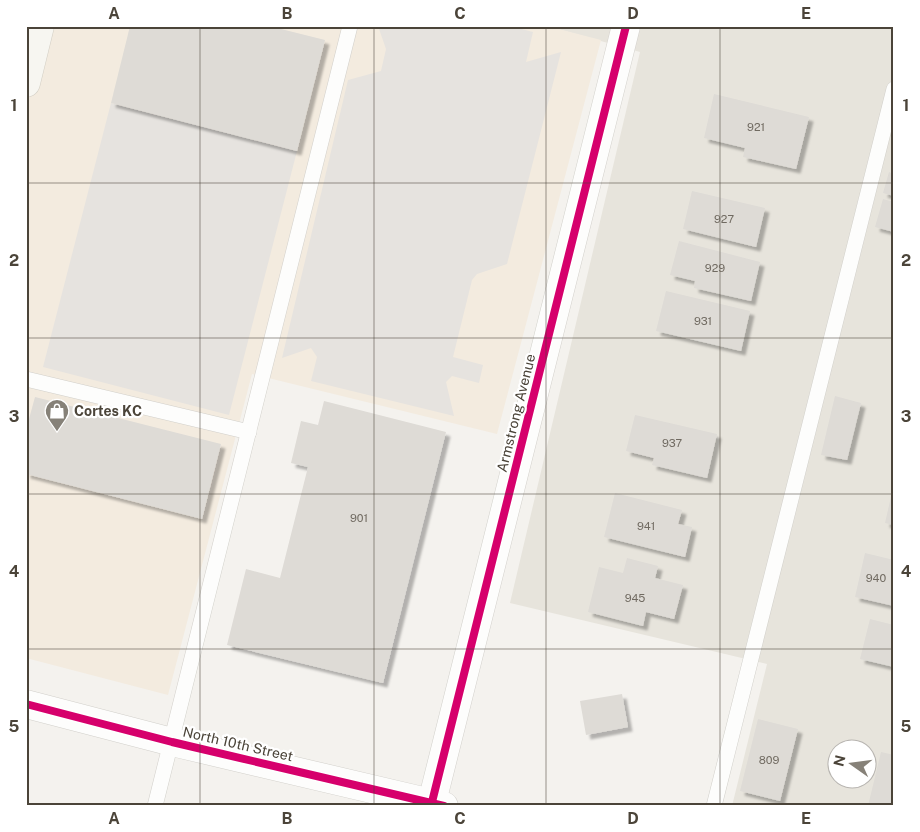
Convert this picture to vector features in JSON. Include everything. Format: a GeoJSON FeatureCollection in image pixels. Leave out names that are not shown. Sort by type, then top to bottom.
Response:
{"type":"FeatureCollection","features":[{"type":"Feature","properties":{"kind":"main road"},"geometry":{"type":"LineString","coordinates":[[26,83],[30,51],[40,26]]}},
{"type":"Feature","properties":{"kind":"street","name":"Armstrong Avenue"},"geometry":{"type":"LineString","coordinates":[[436,805],[626,26]]}},
{"type":"Feature","properties":{"kind":"street","name":"North 10th Street"},"geometry":{"type":"LineString","coordinates":[[26,704],[172,742],[436,805]]}},
{"type":"Feature","properties":{"kind":"lane"},"geometry":{"type":"LineString","coordinates":[[155,806],[350,26]]}},
{"type":"Feature","properties":{"kind":"lane"},"geometry":{"type":"LineString","coordinates":[[714,806],[894,89]]}},
{"type":"Feature","properties":{"kind":"lane"},"geometry":{"type":"LineString","coordinates":[[26,379],[249,432]]}},
{"type":"Feature","properties":{"kind":"shaded area"},"geometry":{"type":"Polygon","coordinates":[[[26,26],[547,26],[601,40],[497,434],[252,374],[168,695],[26,658],[26,26]]]}},
{"type":"Feature","properties":{"kind":"shaded area"},"geometry":{"type":"Polygon","coordinates":[[[378,26],[510,26],[533,32],[526,62],[561,52],[507,264],[477,274],[472,280],[453,357],[483,365],[479,383],[452,376],[446,382],[454,416],[311,381],[317,357],[311,348],[282,358],[348,80],[381,71],[386,49],[378,26]]]}},
{"type":"Feature","properties":{"kind":"shaded area"},"geometry":{"type":"Polygon","coordinates":[[[547,26],[894,26],[894,806],[732,806],[767,664],[510,603],[640,52],[547,26]]]}},
{"type":"Feature","properties":{"kind":"shaded area"},"geometry":{"type":"Polygon","coordinates":[[[111,103],[297,151],[229,415],[43,367],[111,103]]]}},
{"type":"Feature","properties":{"kind":"building"},"geometry":{"type":"Polygon","coordinates":[[[130,26],[269,26],[325,40],[297,151],[111,103],[130,26]]]}},
{"type":"Feature","properties":{"kind":"building"},"geometry":{"type":"Polygon","coordinates":[[[714,94],[809,117],[796,169],[743,157],[745,148],[704,138],[714,94]]]}},
{"type":"Feature","properties":{"kind":"building"},"geometry":{"type":"Polygon","coordinates":[[[889,172],[894,174],[894,196],[883,193],[889,172]]]}},
{"type":"Feature","properties":{"kind":"building"},"geometry":{"type":"Polygon","coordinates":[[[692,191],[765,208],[756,247],[683,229],[692,191]]]}},
{"type":"Feature","properties":{"kind":"building"},"geometry":{"type":"Polygon","coordinates":[[[883,199],[894,202],[894,232],[875,227],[883,199]]]}},
{"type":"Feature","properties":{"kind":"building"},"geometry":{"type":"Polygon","coordinates":[[[679,241],[760,262],[751,301],[694,288],[695,281],[670,275],[679,241]]]}},
{"type":"Feature","properties":{"kind":"building"},"geometry":{"type":"Polygon","coordinates":[[[666,291],[750,311],[741,351],[656,331],[666,291]]]}},
{"type":"Feature","properties":{"kind":"building"},"geometry":{"type":"Polygon","coordinates":[[[835,396],[861,403],[847,460],[821,455],[835,396]]]}},
{"type":"Feature","properties":{"kind":"building"},"geometry":{"type":"Polygon","coordinates":[[[35,397],[221,444],[202,519],[26,474],[26,430],[35,397]]]}},
{"type":"Feature","properties":{"kind":"building"},"geometry":{"type":"Polygon","coordinates":[[[324,401],[446,432],[383,683],[227,645],[246,569],[280,578],[308,467],[291,463],[301,421],[318,425],[324,401]]]}},
{"type":"Feature","properties":{"kind":"building"},"geometry":{"type":"Polygon","coordinates":[[[635,415],[717,434],[707,478],[652,465],[654,458],[626,451],[635,415]]]}},
{"type":"Feature","properties":{"kind":"building"},"geometry":{"type":"Polygon","coordinates":[[[894,488],[894,525],[885,523],[894,488]]]}},
{"type":"Feature","properties":{"kind":"building"},"geometry":{"type":"Polygon","coordinates":[[[615,493],[682,510],[678,524],[692,527],[685,557],[604,537],[615,493]]]}},
{"type":"Feature","properties":{"kind":"building"},"geometry":{"type":"Polygon","coordinates":[[[865,553],[894,560],[894,606],[855,597],[865,553]]]}},
{"type":"Feature","properties":{"kind":"building"},"geometry":{"type":"Polygon","coordinates":[[[627,558],[658,566],[655,578],[683,585],[674,619],[646,612],[643,626],[588,612],[599,567],[623,573],[627,558]]]}},
{"type":"Feature","properties":{"kind":"building"},"geometry":{"type":"Polygon","coordinates":[[[870,619],[894,625],[894,667],[860,659],[870,619]]]}},
{"type":"Feature","properties":{"kind":"building"},"geometry":{"type":"Polygon","coordinates":[[[622,694],[628,727],[586,735],[580,701],[622,694]]]}},
{"type":"Feature","properties":{"kind":"building"},"geometry":{"type":"Polygon","coordinates":[[[758,719],[798,729],[780,801],[740,791],[758,719]]]}},
{"type":"Feature","properties":{"kind":"building"},"geometry":{"type":"Polygon","coordinates":[[[881,752],[894,755],[894,806],[868,806],[872,790],[878,790],[878,764],[881,752]]]}},
{"type":"Feature","properties":{"kind":"cycle path"},"geometry":{"type":"LineString","coordinates":[[431,806],[626,26]]}},
{"type":"Feature","properties":{"kind":"cycle path"},"geometry":{"type":"LineString","coordinates":[[26,704],[172,742],[444,806]]}},
{"type":"Feature","properties":{"kind":"place","name":"Cortes KC"},"geometry":{"type":"Point","coordinates":[57,432]}}]}
